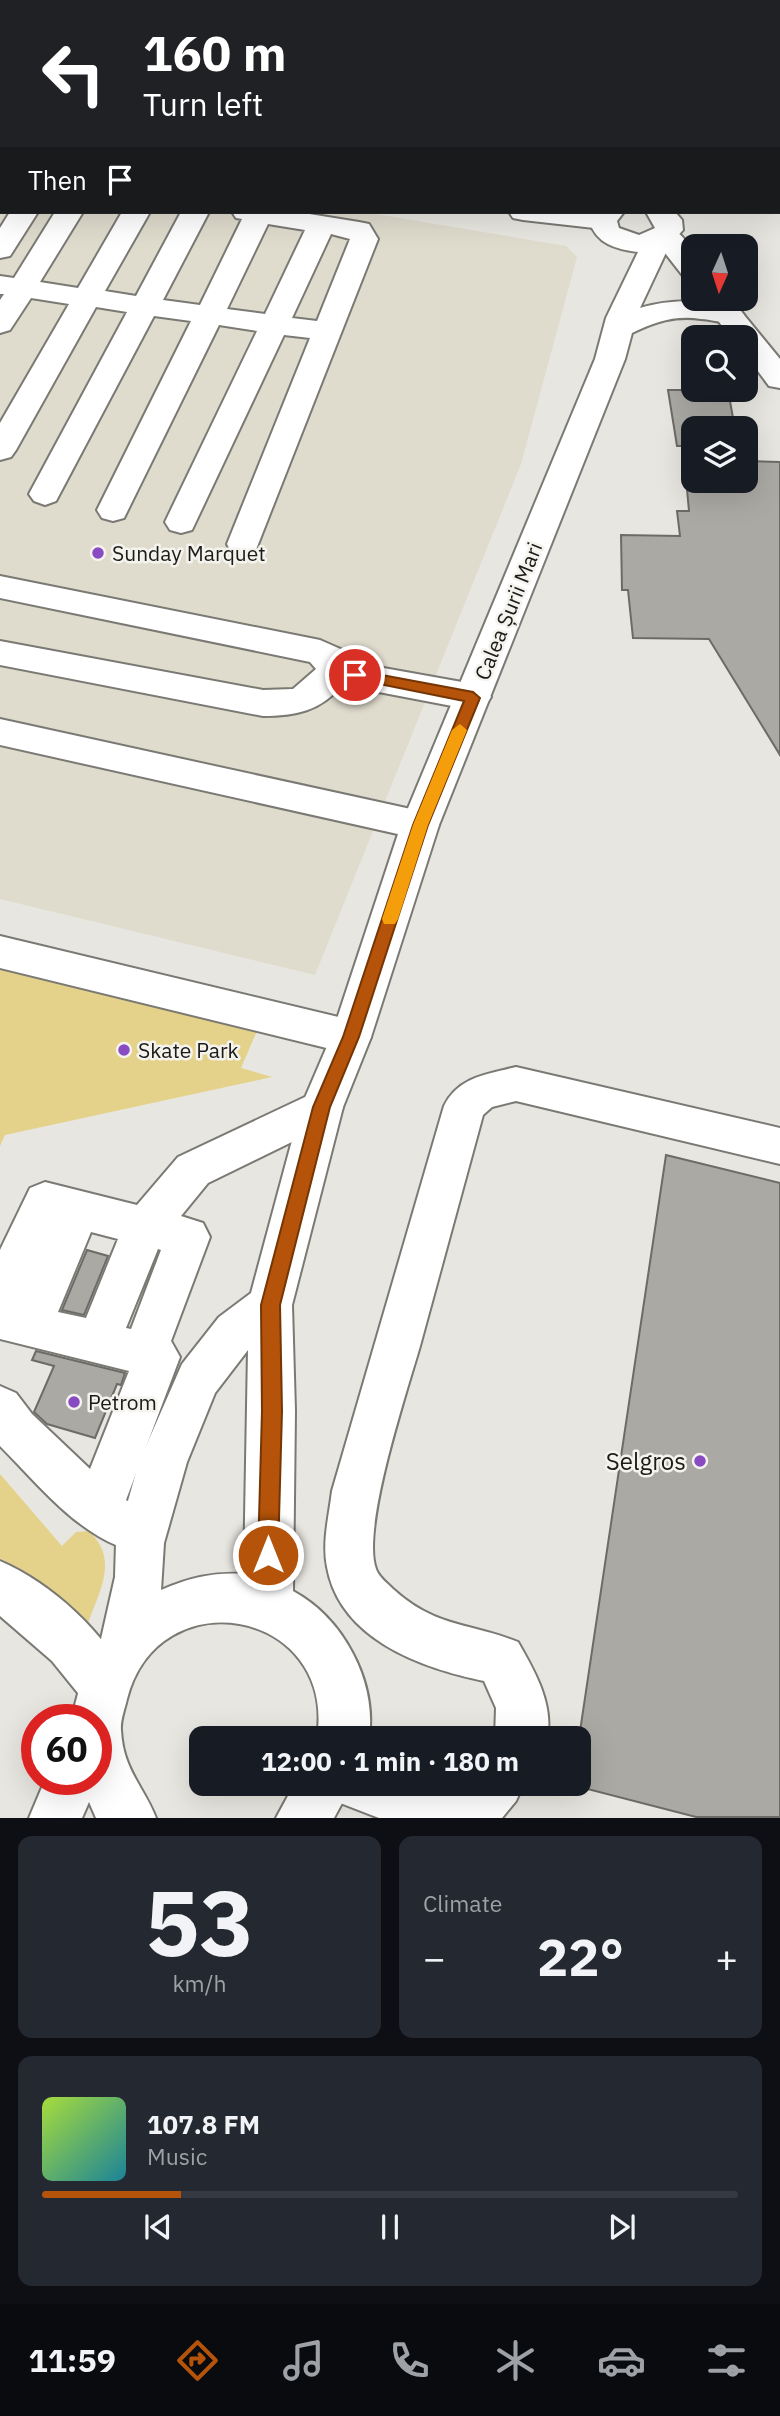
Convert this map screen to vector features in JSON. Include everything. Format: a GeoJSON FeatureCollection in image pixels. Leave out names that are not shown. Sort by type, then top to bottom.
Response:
{"type":"FeatureCollection","features":[{"type":"Feature","properties":{"kind":"main road"},"geometry":{"type":"LineString","coordinates":[[0,250],[23,214]]}},
{"type":"Feature","properties":{"kind":"main road"},"geometry":{"type":"LineString","coordinates":[[0,324],[11,287],[67,214]]}},
{"type":"Feature","properties":{"kind":"main road"},"geometry":{"type":"LineString","coordinates":[[0,450],[135,214]]}},
{"type":"Feature","properties":{"kind":"main road"},"geometry":{"type":"LineString","coordinates":[[45,494],[194,214]]}},
{"type":"Feature","properties":{"kind":"main road"},"geometry":{"type":"LineString","coordinates":[[113,510],[209,316],[252,214]]}},
{"type":"Feature","properties":{"kind":"main road"},"geometry":{"type":"LineString","coordinates":[[243,544],[364,239],[359,230],[258,214]]}},
{"type":"Feature","properties":{"kind":"main road"},"geometry":{"type":"LineString","coordinates":[[538,214],[611,224],[640,243],[661,229],[681,255]]}},
{"type":"Feature","properties":{"kind":"main road"},"geometry":{"type":"LineString","coordinates":[[181,522],[322,224]]}},
{"type":"Feature","properties":{"kind":"main road","name":"Calea Șurii Mari"},"geometry":{"type":"LineString","coordinates":[[611,224],[620,323]]}},
{"type":"Feature","properties":{"kind":"main road","name":"Calea Șurii Mari"},"geometry":{"type":"LineString","coordinates":[[268,1603],[272,1411],[270,1305],[322,1107],[351,1037],[421,825],[610,359],[620,323],[661,229]]}},
{"type":"Feature","properties":{"kind":"main road"},"geometry":{"type":"LineString","coordinates":[[11,287],[329,332]]}},
{"type":"Feature","properties":{"kind":"main road"},"geometry":{"type":"LineString","coordinates":[[620,323],[650,312],[681,308]]}},
{"type":"Feature","properties":{"kind":"main road"},"geometry":{"type":"LineString","coordinates":[[727,312],[780,379]]}},
{"type":"Feature","properties":{"kind":"main road"},"geometry":{"type":"LineString","coordinates":[[0,587],[320,652],[333,660],[334,671],[315,696],[292,704],[262,703],[0,653]]}},
{"type":"Feature","properties":{"kind":"main road"},"geometry":{"type":"LineString","coordinates":[[334,671],[473,698]]}},
{"type":"Feature","properties":{"kind":"main road"},"geometry":{"type":"LineString","coordinates":[[0,732],[421,825]]}},
{"type":"Feature","properties":{"kind":"main road"},"geometry":{"type":"LineString","coordinates":[[0,952],[351,1037]]}},
{"type":"Feature","properties":{"kind":"main road"},"geometry":{"type":"LineString","coordinates":[[522,1726],[518,1690],[500,1660],[448,1648],[417,1636],[373,1604],[354,1578],[350,1541],[356,1491],[465,1106],[480,1093],[516,1084],[780,1146]]}},
{"type":"Feature","properties":{"kind":"main road"},"geometry":{"type":"LineString","coordinates":[[64,1332],[122,1221],[193,1170],[322,1107]]}},
{"type":"Feature","properties":{"kind":"main road"},"geometry":{"type":"LineString","coordinates":[[45,1201],[188,1237],[64,1332],[45,1201]]}},
{"type":"Feature","properties":{"kind":"main road"},"geometry":{"type":"LineString","coordinates":[[130,1818],[120,1808],[101,1770],[105,1698],[139,1577],[141,1543],[163,1462],[198,1379],[235,1332],[270,1305]]}},
{"type":"Feature","properties":{"kind":"main road"},"geometry":{"type":"LineString","coordinates":[[64,1332],[157,1357],[98,1510]]}},
{"type":"Feature","properties":{"kind":"main road"},"geometry":{"type":"LineString","coordinates":[[0,1408],[16,1430],[98,1510],[114,1519],[141,1543]]}},
{"type":"Feature","properties":{"kind":"main road"},"geometry":{"type":"LineString","coordinates":[[0,1586],[19,1599],[91,1666],[105,1698]]}},
{"type":"Feature","properties":{"kind":"main road"},"geometry":{"type":"LineString","coordinates":[[105,1698],[154,1619],[190,1601],[230,1595],[268,1603],[302,1623],[327,1653],[342,1692],[343,1726]]}},
{"type":"Feature","properties":{"kind":"main road"},"geometry":{"type":"LineString","coordinates":[[55,1818],[65,1795]]}},
{"type":"Feature","properties":{"kind":"main road"},"geometry":{"type":"LineString","coordinates":[[302,1818],[318,1796]]}},
{"type":"Feature","properties":{"kind":"main road"},"geometry":{"type":"LineString","coordinates":[[393,1796],[460,1818]]}},
{"type":"Feature","properties":{"kind":"main road"},"geometry":{"type":"LineString","coordinates":[[467,1818],[486,1796]]}},
{"type":"Feature","properties":{"kind":"shaded area"},"geometry":{"type":"Polygon","coordinates":[[[0,214],[376,214],[566,246],[577,257],[521,464],[315,975],[0,899],[0,214]]]}},
{"type":"Feature","properties":{"kind":"shaded area","name":"Skate Park"},"geometry":{"type":"Polygon","coordinates":[[[0,965],[257,1031],[241,1068],[272,1077],[5,1135],[0,1146],[0,965]]]}},
{"type":"Feature","properties":{"kind":"shaded area"},"geometry":{"type":"Polygon","coordinates":[[[0,1474],[62,1546],[76,1532],[89,1531],[98,1542],[105,1564],[104,1575],[88,1623],[0,1558],[0,1474]]]}},
{"type":"Feature","properties":{"kind":"building"},"geometry":{"type":"Polygon","coordinates":[[[668,390],[681,390],[681,402],[730,402],[733,416],[681,416],[681,446],[677,446],[668,390]]]}},
{"type":"Feature","properties":{"kind":"building"},"geometry":{"type":"Polygon","coordinates":[[[758,461],[780,462],[780,755],[709,639],[633,638],[628,590],[622,590],[621,535],[680,536],[677,511],[689,511],[687,493],[758,493],[758,461]]]}},
{"type":"Feature","properties":{"kind":"building","name":"Selgros"},"geometry":{"type":"Polygon","coordinates":[[[666,1155],[780,1183],[780,1817],[696,1817],[591,1790],[591,1726],[581,1726],[666,1155]]]}},
{"type":"Feature","properties":{"kind":"building"},"geometry":{"type":"Polygon","coordinates":[[[87,1250],[108,1256],[84,1315],[62,1310],[87,1250]]]}},
{"type":"Feature","properties":{"kind":"building","name":"Petrom"},"geometry":{"type":"Polygon","coordinates":[[[36,1351],[125,1373],[121,1385],[117,1384],[95,1438],[47,1424],[34,1412],[54,1366],[32,1360],[36,1351]]]}},
{"type":"Feature","properties":{"kind":"slow traffic"},"geometry":{"type":"LineString","coordinates":[[390,919],[421,825],[460,730]]}},
{"type":"Feature","properties":{"kind":"place","name":"Sunday Marquet"},"geometry":{"type":"Point","coordinates":[98,553]}},
{"type":"Feature","properties":{"kind":"place","name":"Skate Park"},"geometry":{"type":"Point","coordinates":[124,1050]}},
{"type":"Feature","properties":{"kind":"place","name":"Petrom"},"geometry":{"type":"Point","coordinates":[74,1402]}},
{"type":"Feature","properties":{"kind":"place","name":"Selgros"},"geometry":{"type":"Point","coordinates":[700,1461]}},
{"type":"Feature","properties":{"kind":"route"},"geometry":{"type":"LineString","coordinates":[[268,1555],[272,1411],[270,1305],[322,1107],[351,1037],[421,825],[473,698],[355,675]]}}]}
